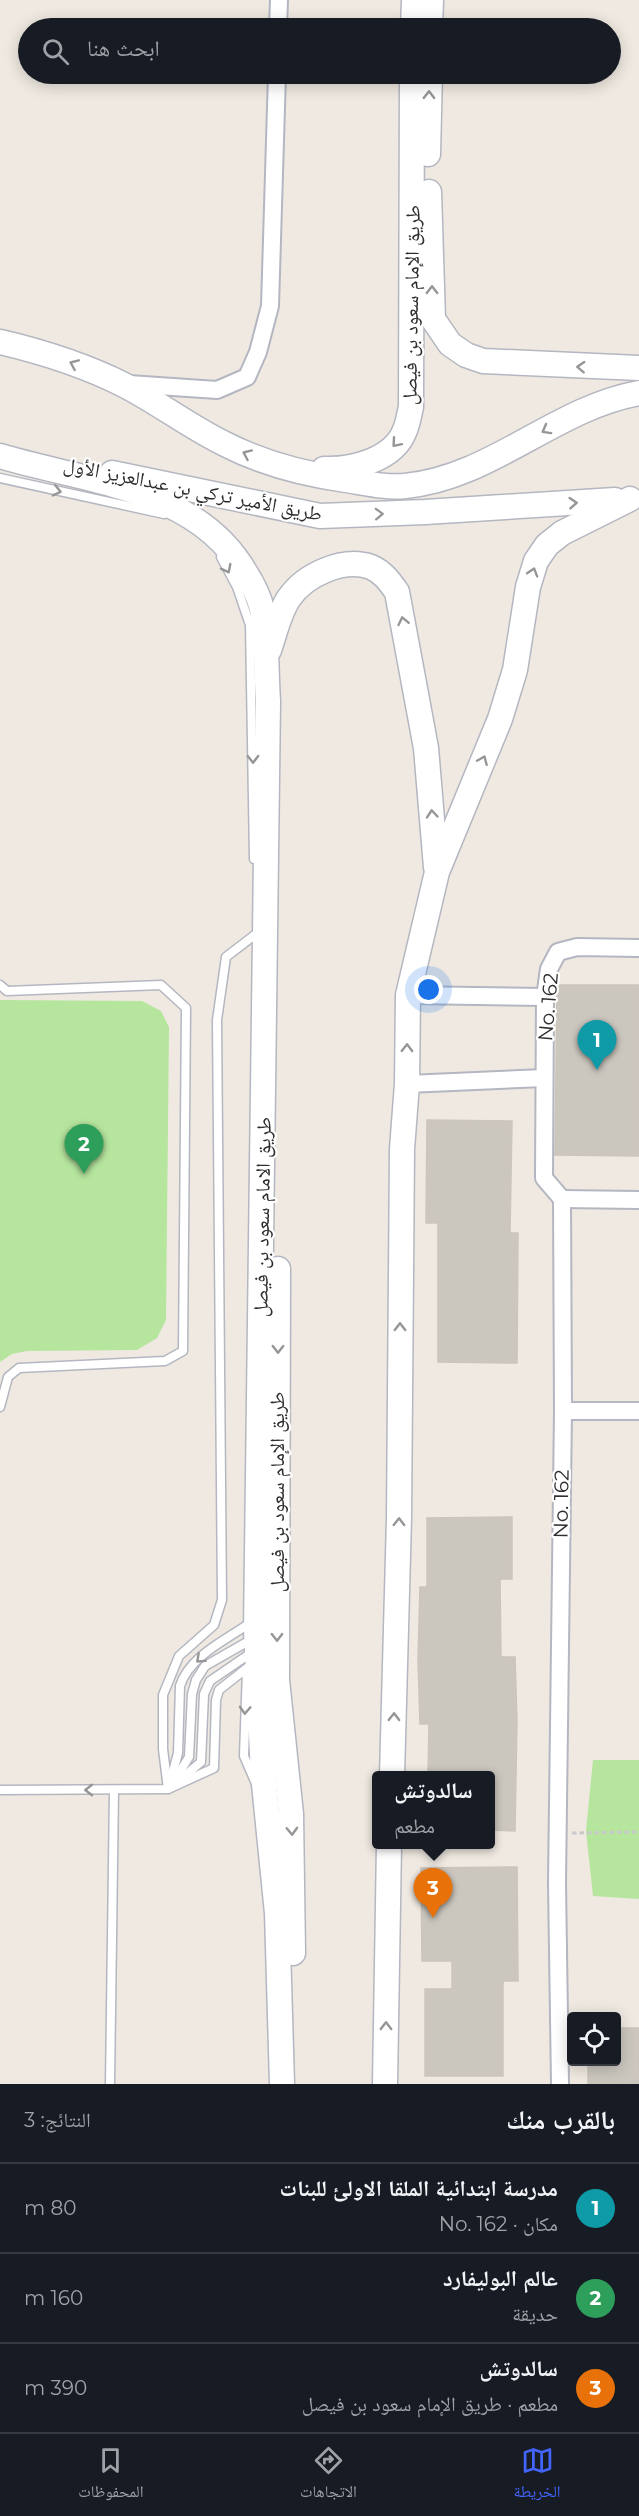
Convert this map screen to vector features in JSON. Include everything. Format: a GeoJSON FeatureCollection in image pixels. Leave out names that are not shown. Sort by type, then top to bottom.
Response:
{"type":"FeatureCollection","features":[{"type":"Feature","properties":{"kind":"main road"},"geometry":{"type":"LineString","coordinates":[[413,18],[414,0]]}},
{"type":"Feature","properties":{"kind":"main road"},"geometry":{"type":"LineString","coordinates":[[430,18],[431,0]]}},
{"type":"Feature","properties":{"kind":"main road","name":"طريق الإمام سعود بن فيصل"},"geometry":{"type":"LineString","coordinates":[[278,467],[330,469],[366,463],[383,456],[397,445],[405,432],[411,407],[413,359],[412,84]]}},
{"type":"Feature","properties":{"kind":"main road","name":"طريق الإمام سعود بن فيصل"},"geometry":{"type":"LineString","coordinates":[[430,84],[432,304],[433,319],[438,329],[450,344],[466,355],[483,361],[639,368]]}},
{"type":"Feature","properties":{"kind":"main road","name":"طريق الأمير تركي بن عبدالعزيز الأول"},"geometry":{"type":"LineString","coordinates":[[0,342],[50,354],[122,384],[224,444],[278,467],[311,475],[404,486],[451,477],[520,445],[574,415],[639,393]]}},
{"type":"Feature","properties":{"kind":"main road"},"geometry":{"type":"LineString","coordinates":[[0,455],[150,498],[175,507],[202,522],[223,541],[253,584],[262,608],[266,660]]}},
{"type":"Feature","properties":{"kind":"main road","name":"طريق الأمير تركي بن عبدالعزيز الأول"},"geometry":{"type":"LineString","coordinates":[[0,455],[125,475],[320,516],[437,512],[635,499]]}},
{"type":"Feature","properties":{"kind":"main road"},"geometry":{"type":"LineString","coordinates":[[392,1771],[399,1518],[402,1149],[407,1084],[408,996],[437,872],[500,719],[515,670],[528,587],[536,561],[547,545],[562,532],[635,499]]}},
{"type":"Feature","properties":{"kind":"main road"},"geometry":{"type":"LineString","coordinates":[[266,660],[283,608],[290,596],[309,579],[334,567],[357,564],[382,573],[391,584],[397,592],[426,748],[437,872]]}},
{"type":"Feature","properties":{"kind":"main road","name":"طريق الامام سعود بن فيصل"},"geometry":{"type":"LineString","coordinates":[[262,1774],[253,1552],[259,919],[266,660]]}},
{"type":"Feature","properties":{"kind":"main road","name":"طريق الإمام سعود بن فيصل"},"geometry":{"type":"LineString","coordinates":[[259,919],[275,964],[279,1058],[277,1680],[291,1814],[294,1906],[291,1993],[282,2078]]}},
{"type":"Feature","properties":{"kind":"main road","name":"طريق الإمام سعود بن فيصل"},"geometry":{"type":"LineString","coordinates":[[262,1774],[277,1913],[282,2078]]}},
{"type":"Feature","properties":{"kind":"main road"},"geometry":{"type":"LineString","coordinates":[[386,2084],[389,1849]]}},
{"type":"Feature","properties":{"kind":"street"},"geometry":{"type":"LineString","coordinates":[[278,18],[279,0]]}},
{"type":"Feature","properties":{"kind":"street"},"geometry":{"type":"LineString","coordinates":[[122,384],[218,390],[246,377],[258,352],[270,306],[277,84]]}},
{"type":"Feature","properties":{"kind":"street","name":"No. 162"},"geometry":{"type":"LineString","coordinates":[[560,2084],[558,1833],[563,1411],[562,1199],[544,1178],[545,997],[549,969],[558,952],[577,947],[639,948]]}},
{"type":"Feature","properties":{"kind":"street"},"geometry":{"type":"LineString","coordinates":[[408,996],[545,997]]}},
{"type":"Feature","properties":{"kind":"street"},"geometry":{"type":"LineString","coordinates":[[407,1084],[544,1078]]}},
{"type":"Feature","properties":{"kind":"street"},"geometry":{"type":"LineString","coordinates":[[562,1199],[639,1200]]}},
{"type":"Feature","properties":{"kind":"street"},"geometry":{"type":"LineString","coordinates":[[563,1411],[639,1411]]}},
{"type":"Feature","properties":{"kind":"lane"},"geometry":{"type":"LineString","coordinates":[[0,478],[172,516],[180,522]]}},
{"type":"Feature","properties":{"kind":"lane"},"geometry":{"type":"LineString","coordinates":[[211,547],[219,553],[237,587],[250,625],[255,874]]}},
{"type":"Feature","properties":{"kind":"lane"},"geometry":{"type":"LineString","coordinates":[[168,1789],[163,1749],[163,1695],[179,1656],[214,1625],[222,1600],[217,1020],[226,957],[259,919]]}},
{"type":"Feature","properties":{"kind":"lane"},"geometry":{"type":"LineString","coordinates":[[0,985],[7,991],[161,985],[186,1008],[183,1351],[165,1361],[19,1368],[8,1377],[0,1407]]}},
{"type":"Feature","properties":{"kind":"lane"},"geometry":{"type":"LineString","coordinates":[[253,1552],[247,1625],[244,1756],[251,1777],[267,1805]]}},
{"type":"Feature","properties":{"kind":"lane"},"geometry":{"type":"LineString","coordinates":[[168,1789],[178,1753],[180,1686],[183,1675],[200,1657],[247,1625]]}},
{"type":"Feature","properties":{"kind":"lane"},"geometry":{"type":"LineString","coordinates":[[168,1789],[189,1757],[192,1694],[196,1680],[205,1666],[247,1642]]}},
{"type":"Feature","properties":{"kind":"lane"},"geometry":{"type":"LineString","coordinates":[[168,1789],[201,1761],[204,1694],[210,1681],[248,1654]]}},
{"type":"Feature","properties":{"kind":"lane"},"geometry":{"type":"LineString","coordinates":[[0,1790],[168,1789],[213,1768],[216,1700],[219,1690],[247,1668]]}},
{"type":"Feature","properties":{"kind":"lane"},"geometry":{"type":"LineString","coordinates":[[110,2084],[114,1790]]}},
{"type":"Feature","properties":{"kind":"path"},"geometry":{"type":"LineString","coordinates":[[558,1833],[639,1832]]}},
{"type":"Feature","properties":{"kind":"green space"},"geometry":{"type":"Polygon","coordinates":[[[0,1000],[142,1001],[161,1011],[169,1027],[166,1320],[157,1338],[137,1350],[27,1351],[12,1354],[0,1362],[0,1000]]]}},
{"type":"Feature","properties":{"kind":"green space"},"geometry":{"type":"Polygon","coordinates":[[[593,1760],[639,1760],[639,1899],[593,1896],[586,1831],[593,1760]]]}},
{"type":"Feature","properties":{"kind":"building"},"geometry":{"type":"Polygon","coordinates":[[[557,985],[639,985],[639,1156],[555,1155],[557,985]]]}},
{"type":"Feature","properties":{"kind":"building"},"geometry":{"type":"Polygon","coordinates":[[[427,1120],[512,1121],[510,1233],[518,1233],[517,1363],[438,1362],[438,1223],[426,1223],[427,1120]]]}},
{"type":"Feature","properties":{"kind":"building"},"geometry":{"type":"Polygon","coordinates":[[[512,1517],[512,1579],[500,1579],[501,1657],[515,1657],[517,1720],[515,1831],[495,1830],[495,1771],[428,1771],[429,1724],[420,1724],[418,1660],[420,1587],[427,1587],[427,1518],[512,1517]]]}},
{"type":"Feature","properties":{"kind":"building"},"geometry":{"type":"Polygon","coordinates":[[[517,1867],[518,1981],[503,1981],[503,2076],[425,2076],[425,1989],[452,1989],[452,1961],[422,1961],[421,1868],[517,1867]]]}},
{"type":"Feature","properties":{"kind":"building"},"geometry":{"type":"Polygon","coordinates":[[[621,2028],[639,2028],[639,2084],[588,2084],[588,2066],[621,2066],[621,2028]]]}},
{"type":"Feature","properties":{"kind":"place","name":"مدرسة ابتدائية الملقا الاولئ للبنات"},"geometry":{"type":"Point","coordinates":[597,1070]}},
{"type":"Feature","properties":{"kind":"place","name":"عالم البوليفارد"},"geometry":{"type":"Point","coordinates":[84,1174]}},
{"type":"Feature","properties":{"kind":"place","name":"سالدوتش"},"geometry":{"type":"Point","coordinates":[433,1918]}}]}
